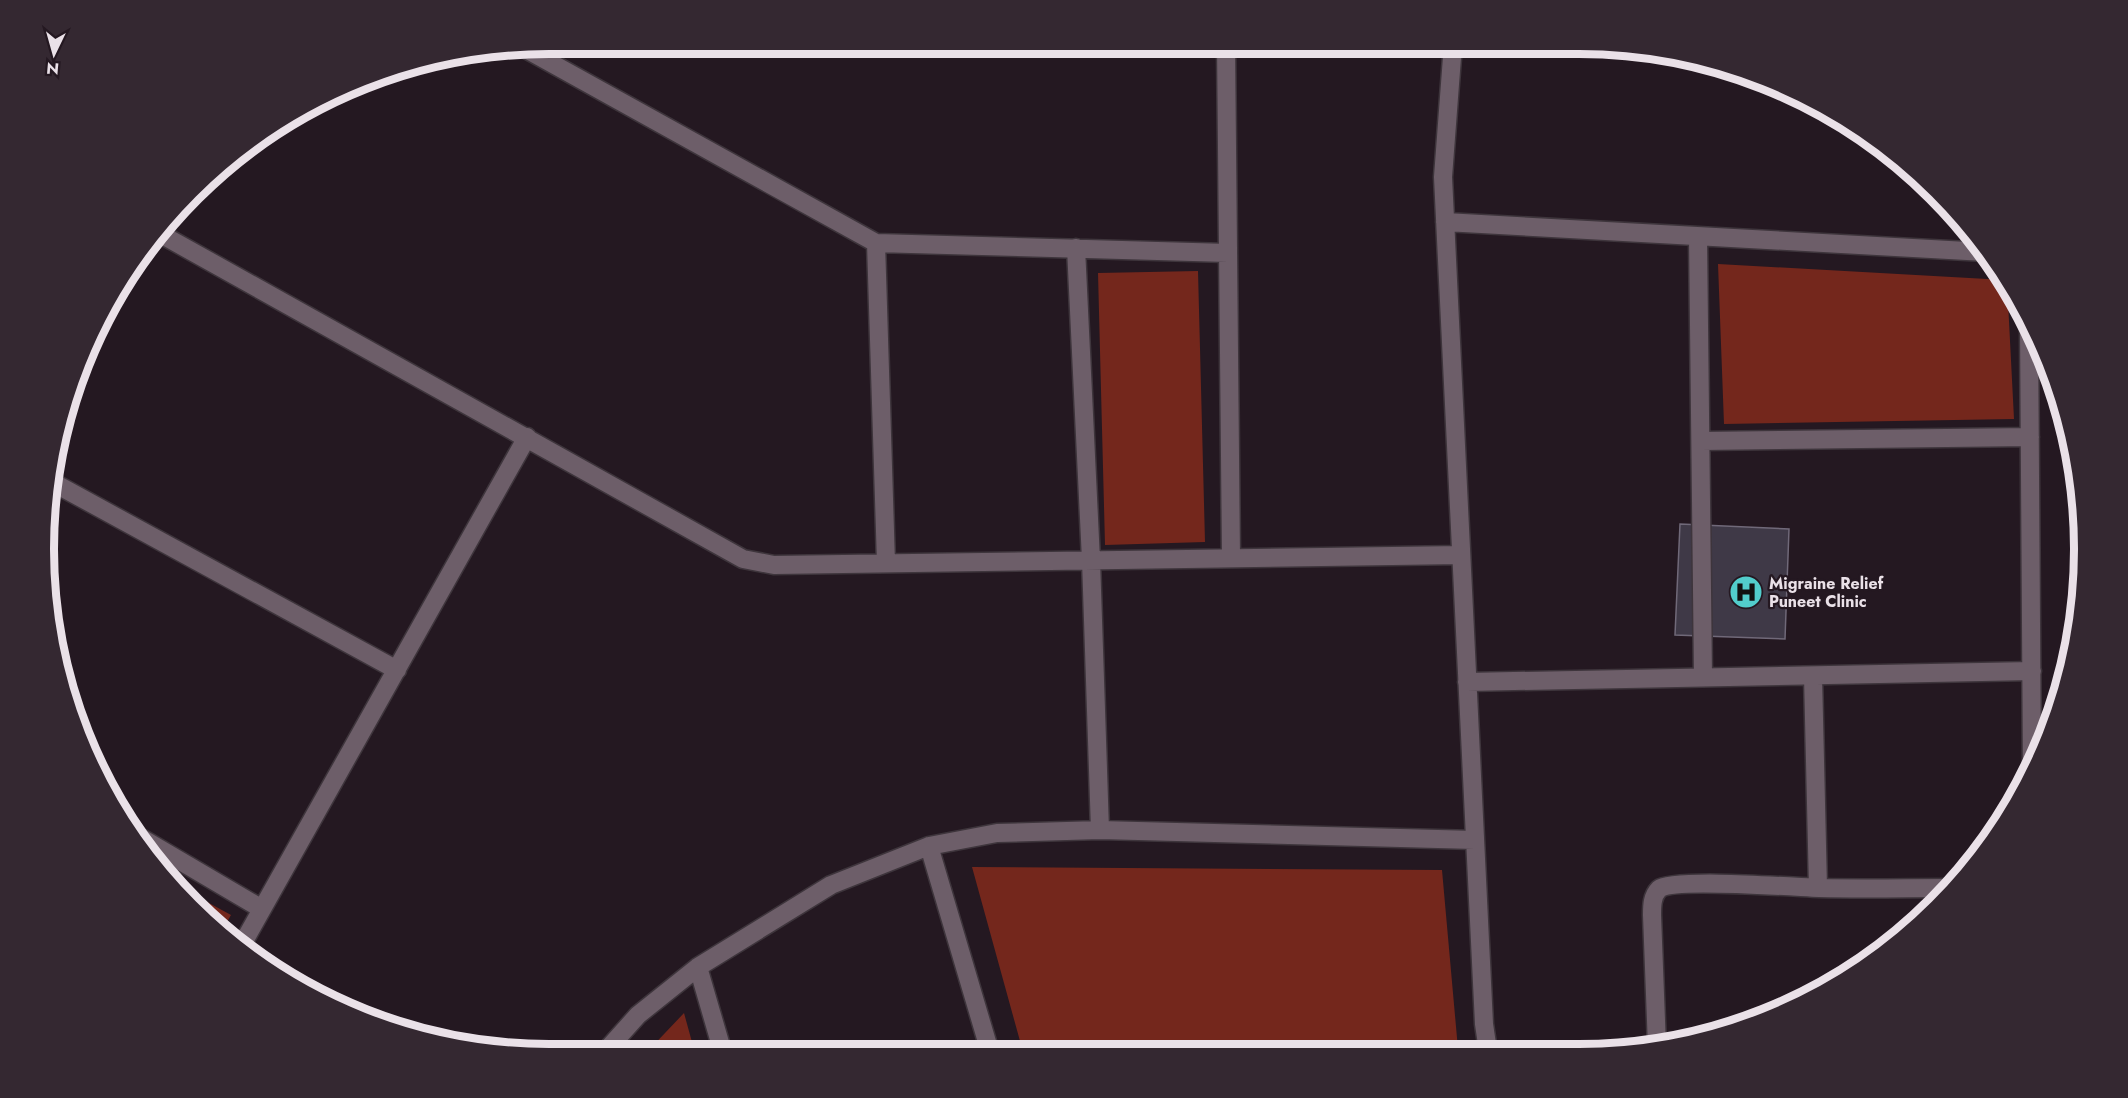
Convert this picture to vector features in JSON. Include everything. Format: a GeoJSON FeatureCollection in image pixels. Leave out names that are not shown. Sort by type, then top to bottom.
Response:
{"type":"FeatureCollection","features":[{"type":"Feature","properties":{"kind":"street"},"geometry":{"type":"LineString","coordinates":[[536,54],[876,243],[1228,253]]}},
{"type":"Feature","properties":{"kind":"street"},"geometry":{"type":"LineString","coordinates":[[1226,54],[1231,558]]}},
{"type":"Feature","properties":{"kind":"street"},"geometry":{"type":"LineString","coordinates":[[1451,54],[1443,177],[1484,1024],[1487,1044]]}},
{"type":"Feature","properties":{"kind":"street"},"geometry":{"type":"LineString","coordinates":[[1445,222],[1975,251]]}},
{"type":"Feature","properties":{"kind":"street"},"geometry":{"type":"LineString","coordinates":[[165,237],[743,559],[774,565],[1461,555]]}},
{"type":"Feature","properties":{"kind":"street"},"geometry":{"type":"LineString","coordinates":[[1698,237],[1703,677]]}},
{"type":"Feature","properties":{"kind":"street"},"geometry":{"type":"LineString","coordinates":[[876,243],[886,563]]}},
{"type":"Feature","properties":{"kind":"street"},"geometry":{"type":"LineString","coordinates":[[1076,248],[1100,830]]}},
{"type":"Feature","properties":{"kind":"street"},"geometry":{"type":"LineString","coordinates":[[2029,344],[2032,747]]}},
{"type":"Feature","properties":{"kind":"street"},"geometry":{"type":"LineString","coordinates":[[1701,441],[2030,437]]}},
{"type":"Feature","properties":{"kind":"street"},"geometry":{"type":"LineString","coordinates":[[245,939],[527,438]]}},
{"type":"Feature","properties":{"kind":"street"},"geometry":{"type":"LineString","coordinates":[[58,485],[397,670]]}},
{"type":"Feature","properties":{"kind":"street"},"geometry":{"type":"LineString","coordinates":[[1467,682],[2032,671]]}},
{"type":"Feature","properties":{"kind":"street"},"geometry":{"type":"LineString","coordinates":[[1813,676],[1818,888]]}},
{"type":"Feature","properties":{"kind":"street"},"geometry":{"type":"LineString","coordinates":[[612,1044],[638,1015],[698,967],[831,885],[929,846],[997,833],[1100,830],[1475,840]]}},
{"type":"Feature","properties":{"kind":"street"},"geometry":{"type":"LineString","coordinates":[[152,844],[262,909]]}},
{"type":"Feature","properties":{"kind":"street"},"geometry":{"type":"LineString","coordinates":[[929,846],[988,1044]]}},
{"type":"Feature","properties":{"kind":"street"},"geometry":{"type":"LineString","coordinates":[[1657,1038],[1652,900],[1659,889],[1671,885],[1722,884],[1818,888],[1939,888]]}},
{"type":"Feature","properties":{"kind":"street"},"geometry":{"type":"LineString","coordinates":[[698,967],[720,1044]]}},
{"type":"Feature","properties":{"kind":"shaded area"},"geometry":{"type":"Polygon","coordinates":[[[1718,264],[1994,279],[2008,302],[2014,419],[1724,424],[1718,264]]]}},
{"type":"Feature","properties":{"kind":"shaded area"},"geometry":{"type":"Polygon","coordinates":[[[1198,271],[1205,542],[1105,545],[1098,273],[1198,271]]]}},
{"type":"Feature","properties":{"kind":"shaded area"},"geometry":{"type":"Polygon","coordinates":[[[972,867],[1442,870],[1458,1044],[1021,1044],[972,867]]]}},
{"type":"Feature","properties":{"kind":"shaded area"},"geometry":{"type":"Polygon","coordinates":[[[196,896],[231,915],[226,924],[196,896]]]}},
{"type":"Feature","properties":{"kind":"shaded area"},"geometry":{"type":"Polygon","coordinates":[[[684,1013],[693,1044],[655,1044],[684,1013]]]}},
{"type":"Feature","properties":{"kind":"building"},"geometry":{"type":"Polygon","coordinates":[[[1680,524],[1789,529],[1785,639],[1675,635],[1680,524]]]}},
{"type":"Feature","properties":{"kind":"place","name":"Migraine Relief Puneet Clinic"},"geometry":{"type":"Point","coordinates":[1746,592]}}]}
